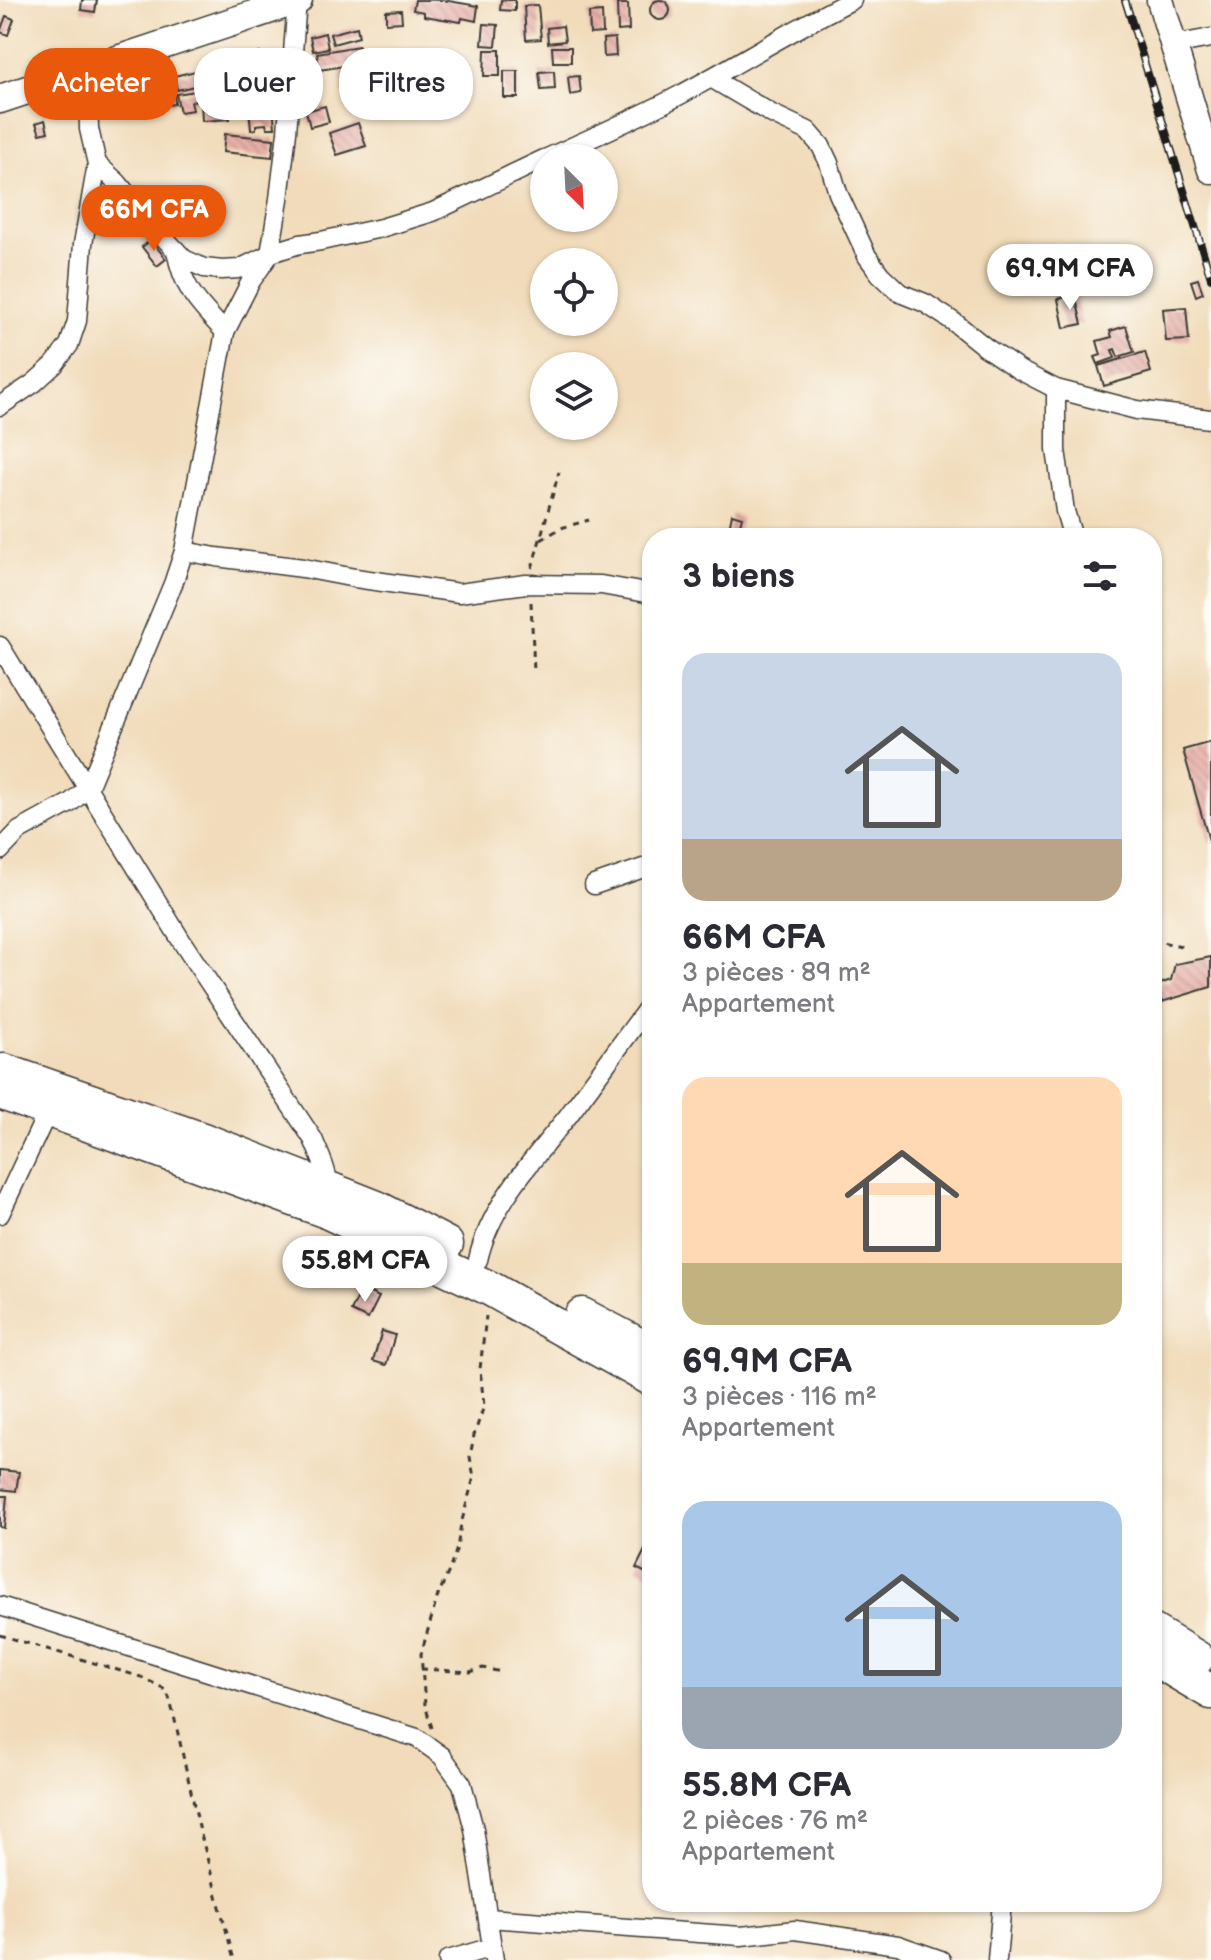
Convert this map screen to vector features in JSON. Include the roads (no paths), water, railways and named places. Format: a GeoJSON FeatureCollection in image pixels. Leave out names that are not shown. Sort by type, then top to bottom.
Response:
{"type":"FeatureCollection","features":[{"type":"Feature","properties":{"kind":"highway"},"geometry":{"type":"LineString","coordinates":[[0,1069],[203,1140],[642,1347]]}},
{"type":"Feature","properties":{"kind":"highway"},"geometry":{"type":"LineString","coordinates":[[0,1092],[48,1111],[326,1199]]}},
{"type":"Feature","properties":{"kind":"highway"},"geometry":{"type":"LineString","coordinates":[[484,1275],[642,1373]]}},
{"type":"Feature","properties":{"kind":"highway"},"geometry":{"type":"LineString","coordinates":[[1162,1648],[1211,1666]]}},
{"type":"Feature","properties":{"kind":"highway"},"geometry":{"type":"LineString","coordinates":[[1162,1652],[1211,1692]]}},
{"type":"Feature","properties":{"kind":"main road"},"geometry":{"type":"LineString","coordinates":[[154,48],[297,0]]}},
{"type":"Feature","properties":{"kind":"main road"},"geometry":{"type":"LineString","coordinates":[[0,99],[24,91]]}},
{"type":"Feature","properties":{"kind":"street"},"geometry":{"type":"LineString","coordinates":[[0,851],[19,831],[70,803],[88,788],[184,551],[225,332],[251,281],[270,254],[287,132],[297,0]]}},
{"type":"Feature","properties":{"kind":"street"},"geometry":{"type":"LineString","coordinates":[[579,144],[711,78],[852,0]]}},
{"type":"Feature","properties":{"kind":"street"},"geometry":{"type":"LineString","coordinates":[[1160,0],[1211,170]]}},
{"type":"Feature","properties":{"kind":"street"},"geometry":{"type":"LineString","coordinates":[[1173,45],[1211,38]]}},
{"type":"Feature","properties":{"kind":"street"},"geometry":{"type":"LineString","coordinates":[[711,78],[808,131],[821,146],[838,193],[867,256],[900,293],[925,303],[1019,370],[1056,389],[1137,410],[1210,419]]}},
{"type":"Feature","properties":{"kind":"street"},"geometry":{"type":"LineString","coordinates":[[0,406],[54,365],[69,345],[77,321],[83,244],[97,164],[89,120]]}},
{"type":"Feature","properties":{"kind":"street"},"geometry":{"type":"LineString","coordinates":[[97,164],[117,182],[184,259],[204,268],[222,270],[239,269],[300,244],[381,228],[433,212],[530,167]]}},
{"type":"Feature","properties":{"kind":"street"},"geometry":{"type":"LineString","coordinates":[[176,250],[186,286],[225,332]]}},
{"type":"Feature","properties":{"kind":"street"},"geometry":{"type":"LineString","coordinates":[[1056,389],[1056,450],[1070,528]]}},
{"type":"Feature","properties":{"kind":"street"},"geometry":{"type":"LineString","coordinates":[[184,551],[459,593],[526,584],[601,585],[642,592]]}},
{"type":"Feature","properties":{"kind":"street"},"geometry":{"type":"LineString","coordinates":[[0,646],[184,945],[313,1139],[326,1174],[326,1199]]}},
{"type":"Feature","properties":{"kind":"street"},"geometry":{"type":"LineString","coordinates":[[594,885],[642,868]]}},
{"type":"Feature","properties":{"kind":"street"},"geometry":{"type":"LineString","coordinates":[[484,1275],[482,1240],[516,1182],[642,1016]]}},
{"type":"Feature","properties":{"kind":"street"},"geometry":{"type":"LineString","coordinates":[[0,1214],[48,1111]]}},
{"type":"Feature","properties":{"kind":"street"},"geometry":{"type":"LineString","coordinates":[[0,1606],[403,1732],[442,1756],[462,1784],[474,1829],[493,1954],[448,1960]]}},
{"type":"Feature","properties":{"kind":"street"},"geometry":{"type":"LineString","coordinates":[[997,1960],[1001,1912]]}},
{"type":"Feature","properties":{"kind":"street"},"geometry":{"type":"LineString","coordinates":[[488,1918],[741,1936],[795,1930],[898,1945],[941,1960]]}},
{"type":"Feature","properties":{"kind":"railway"},"geometry":{"type":"LineString","coordinates":[[1125,0],[1211,278]]}}]}
